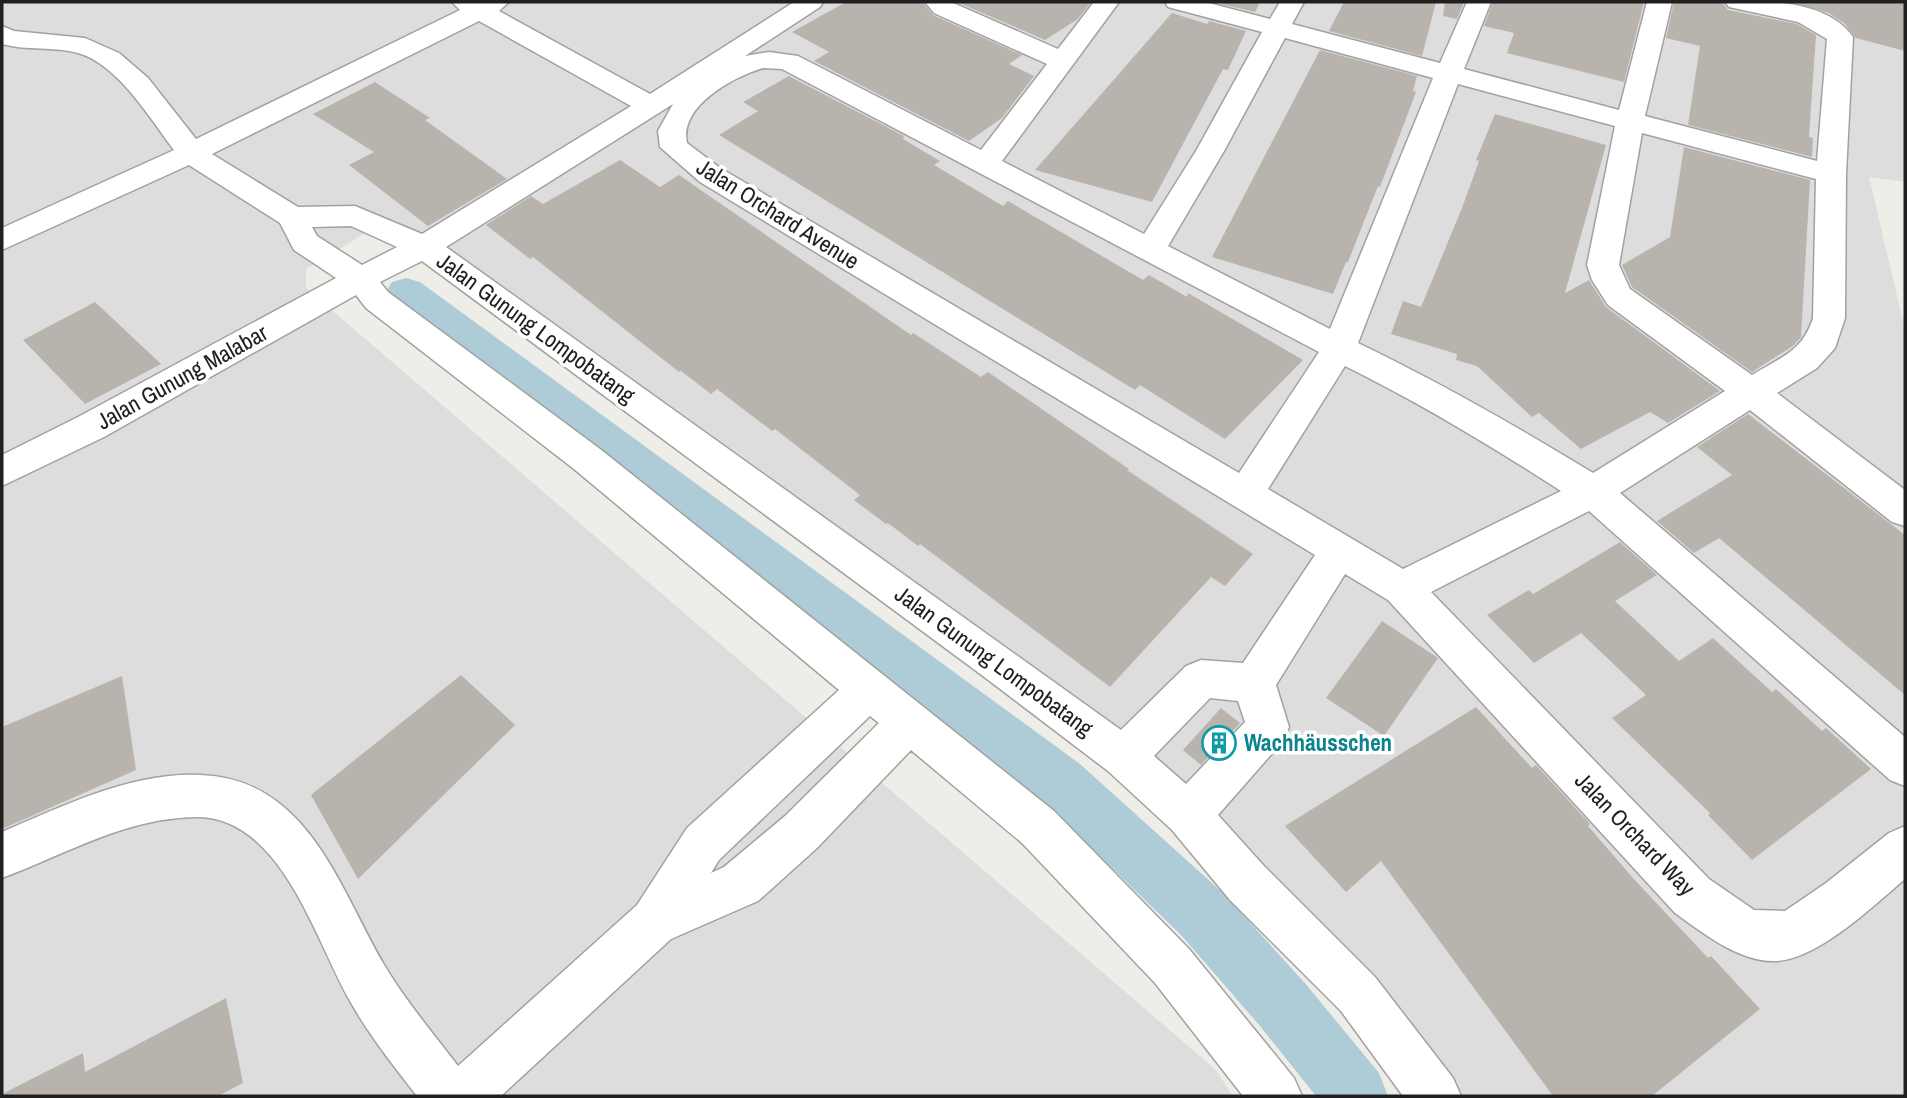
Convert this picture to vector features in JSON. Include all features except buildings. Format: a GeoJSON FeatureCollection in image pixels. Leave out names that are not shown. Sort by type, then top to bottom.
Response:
{"type":"FeatureCollection","features":[{"type":"Feature","properties":{"kind":"street"},"geometry":{"type":"LineString","coordinates":[[292,217],[355,216],[424,247],[651,106],[811,2]]}},
{"type":"Feature","properties":{"kind":"street"},"geometry":{"type":"LineString","coordinates":[[937,2],[943,8],[1061,60]]}},
{"type":"Feature","properties":{"kind":"street"},"geometry":{"type":"LineString","coordinates":[[985,164],[1107,2]]}},
{"type":"Feature","properties":{"kind":"street"},"geometry":{"type":"LineString","coordinates":[[1177,2],[1275,30],[1449,72],[1831,174]]}},
{"type":"Feature","properties":{"kind":"street"},"geometry":{"type":"LineString","coordinates":[[1150,250],[1210,151],[1292,2]]}},
{"type":"Feature","properties":{"kind":"street"},"geometry":{"type":"LineString","coordinates":[[1246,493],[1339,348],[1479,2]]}},
{"type":"Feature","properties":{"kind":"street"},"geometry":{"type":"LineString","coordinates":[[1660,2],[1630,121],[1605,249],[1603,265],[1608,280],[1619,297],[1642,316],[1751,392],[1905,511]]}},
{"type":"Feature","properties":{"kind":"street"},"geometry":{"type":"LineString","coordinates":[[1402,589],[1593,492],[1805,359],[1823,340],[1829,318],[1831,174],[1840,37],[1835,30],[1818,21],[1738,2]]}},
{"type":"Feature","properties":{"kind":"street"},"geometry":{"type":"LineString","coordinates":[[2,240],[191,153],[480,5],[651,106]]}},
{"type":"Feature","properties":{"kind":"street"},"geometry":{"type":"LineString","coordinates":[[2,34],[7,38],[85,46],[110,59],[138,84],[191,153],[292,217],[305,243],[360,279],[377,300],[587,459],[1038,827],[1172,966],[1276,1096]]}},
{"type":"Feature","properties":{"kind":"street","name":"Jalan Orchard Avenue"},"geometry":{"type":"LineString","coordinates":[[1338,552],[1246,493],[710,175],[674,147],[671,132],[678,115],[707,86],[738,69],[761,60],[789,62],[1411,383],[1499,433],[1593,492],[1905,765]]}},
{"type":"Feature","properties":{"kind":"street","name":"Jalan Gunung Lompobatang"},"geometry":{"type":"LineString","coordinates":[[360,279],[424,247],[1124,757],[1188,816],[1247,883],[1358,994],[1435,1096]]}},
{"type":"Feature","properties":{"kind":"street","name":"Jalan Gunung Malabar"},"geometry":{"type":"LineString","coordinates":[[2,472],[91,427],[360,279]]}},
{"type":"Feature","properties":{"kind":"street"},"geometry":{"type":"LineString","coordinates":[[1254,683],[1338,552]]}},
{"type":"Feature","properties":{"kind":"street","name":"Jalan Orchard Way"},"geometry":{"type":"LineString","coordinates":[[1338,552],[1402,589],[1692,896],[1729,923],[1756,934],[1780,937],[1803,930],[1905,849]]}},
{"type":"Feature","properties":{"kind":"street"},"geometry":{"type":"LineString","coordinates":[[1124,757],[1201,679],[1254,683]]}},
{"type":"Feature","properties":{"kind":"street"},"geometry":{"type":"LineString","coordinates":[[1188,816],[1268,727],[1254,683]]}},
{"type":"Feature","properties":{"kind":"street"},"geometry":{"type":"LineString","coordinates":[[463,1096],[654,922],[703,844],[868,690]]}},
{"type":"Feature","properties":{"kind":"street"},"geometry":{"type":"LineString","coordinates":[[654,922],[741,884],[801,832],[908,723]]}},
{"type":"Feature","properties":{"kind":"street"},"geometry":{"type":"LineString","coordinates":[[2,855],[91,818],[152,800],[201,796],[234,802],[265,822],[293,850],[326,900],[372,992],[449,1096]]}},
{"type":"Feature","properties":{"kind":"shaded area"},"geometry":{"type":"Polygon","coordinates":[[[2,2],[1905,2],[1905,182],[1869,177],[1905,330],[1905,1096],[1456,1096],[1329,929],[1088,721],[385,221],[306,269],[306,288],[1215,1069],[1233,1096],[2,1096],[2,2]]]}},
{"type":"Feature","properties":{"kind":"waterway"},"geometry":{"type":"LineString","coordinates":[[406,292],[1061,782],[1202,914],[1282,1004],[1356,1096]]}},
{"type":"Feature","properties":{"kind":"place","name":"Wachhäusschen"},"geometry":{"type":"Point","coordinates":[1219,743]}}]}
